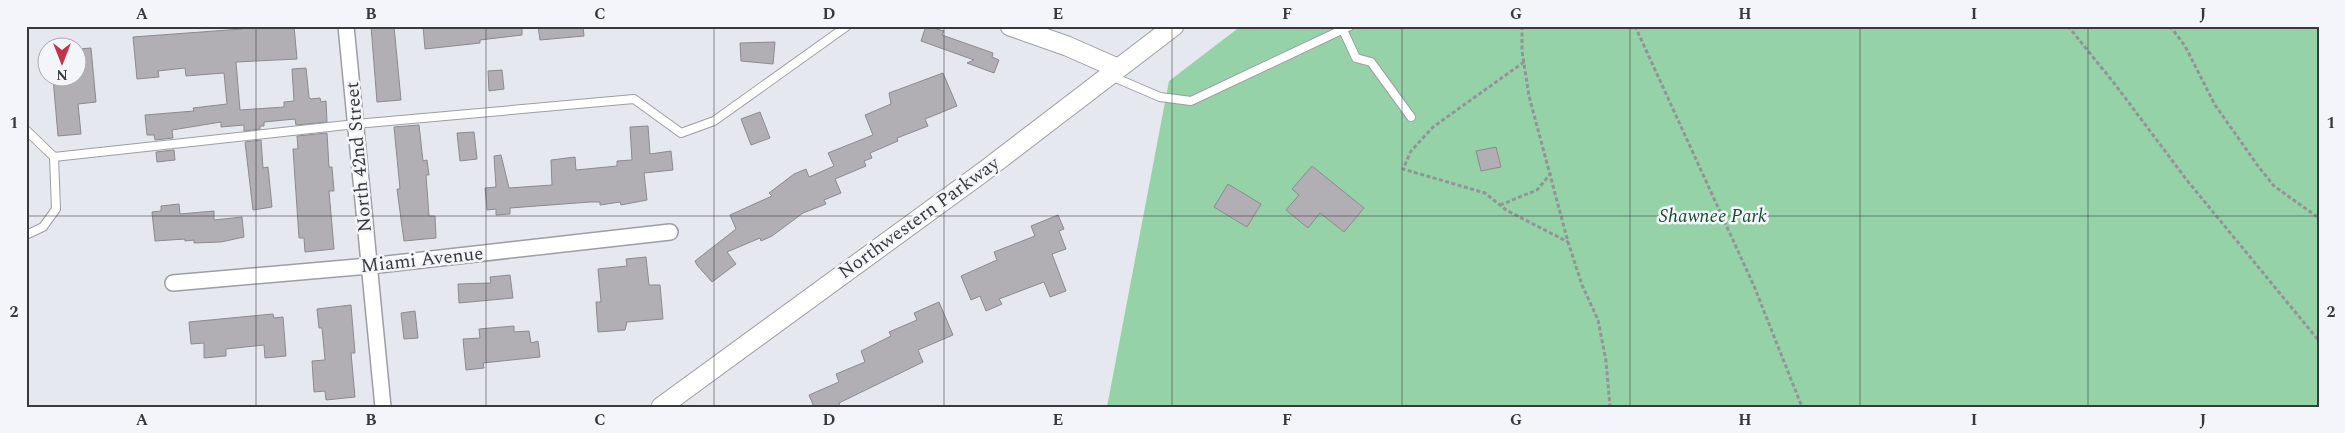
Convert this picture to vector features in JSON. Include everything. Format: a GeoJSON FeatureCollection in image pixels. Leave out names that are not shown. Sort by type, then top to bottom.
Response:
{"type":"FeatureCollection","features":[{"type":"Feature","properties":{"kind":"street","name":"North 42nd Street"},"geometry":{"type":"LineString","coordinates":[[346,26],[383,407]]}},
{"type":"Feature","properties":{"kind":"street"},"geometry":{"type":"LineString","coordinates":[[1010,26],[1067,46],[1112,72]]}},
{"type":"Feature","properties":{"kind":"street","name":"Northwestern Parkway"},"geometry":{"type":"LineString","coordinates":[[661,407],[983,172],[1174,26]]}},
{"type":"Feature","properties":{"kind":"street","name":"Miami Avenue"},"geometry":{"type":"LineString","coordinates":[[173,283],[369,266],[670,232]]}},
{"type":"Feature","properties":{"kind":"lane"},"geometry":{"type":"LineString","coordinates":[[54,157],[356,124],[634,99],[682,133],[714,121],[838,35],[847,26]]}},
{"type":"Feature","properties":{"kind":"lane"},"geometry":{"type":"LineString","coordinates":[[1112,72],[1160,97],[1191,101],[1346,28],[1356,58],[1371,62],[1411,117]]}},
{"type":"Feature","properties":{"kind":"lane"},"geometry":{"type":"LineString","coordinates":[[26,130],[54,157],[56,209],[42,227],[26,235]]}},
{"type":"Feature","properties":{"kind":"path"},"geometry":{"type":"LineString","coordinates":[[1522,26],[1524,62],[1529,96],[1568,242],[1582,285],[1598,320],[1606,360],[1610,407]]}},
{"type":"Feature","properties":{"kind":"path"},"geometry":{"type":"LineString","coordinates":[[1635,26],[1754,286],[1802,407]]}},
{"type":"Feature","properties":{"kind":"path"},"geometry":{"type":"LineString","coordinates":[[2068,26],[2114,83],[2186,179],[2319,341]]}},
{"type":"Feature","properties":{"kind":"path"},"geometry":{"type":"LineString","coordinates":[[2170,26],[2184,46],[2215,105],[2258,166],[2274,186],[2319,218]]}},
{"type":"Feature","properties":{"kind":"path"},"geometry":{"type":"LineString","coordinates":[[1524,62],[1433,127],[1411,151],[1403,169],[1485,193],[1500,205],[1568,242]]}},
{"type":"Feature","properties":{"kind":"path"},"geometry":{"type":"LineString","coordinates":[[1500,205],[1537,190],[1551,173]]}},
{"type":"Feature","properties":{"kind":"green space","name":"Shawnee Park"},"geometry":{"type":"Polygon","coordinates":[[[1241,26],[2319,26],[2319,407],[1107,407],[1169,81],[1241,26]]]}},
{"type":"Feature","properties":{"kind":"building"},"geometry":{"type":"Polygon","coordinates":[[[241,26],[294,26],[297,59],[236,62],[240,110],[284,107],[284,102],[294,101],[292,69],[306,68],[309,97],[311,99],[320,98],[321,102],[326,101],[327,122],[296,125],[295,119],[264,122],[264,126],[260,126],[260,129],[244,131],[244,125],[221,127],[221,122],[172,130],[173,138],[155,140],[154,135],[147,135],[145,115],[194,111],[193,108],[227,104],[224,73],[186,76],[185,68],[158,71],[159,77],[137,79],[133,37],[242,29],[241,26]]]}},
{"type":"Feature","properties":{"kind":"building"},"geometry":{"type":"Polygon","coordinates":[[[371,26],[394,26],[401,100],[377,102],[371,26]]]}},
{"type":"Feature","properties":{"kind":"building"},"geometry":{"type":"Polygon","coordinates":[[[423,26],[522,26],[522,35],[480,40],[480,43],[425,49],[423,26]]]}},
{"type":"Feature","properties":{"kind":"building"},"geometry":{"type":"Polygon","coordinates":[[[538,26],[583,26],[584,36],[540,40],[538,26]]]}},
{"type":"Feature","properties":{"kind":"building"},"geometry":{"type":"Polygon","coordinates":[[[926,26],[944,31],[942,35],[993,53],[992,57],[999,60],[994,73],[967,63],[974,60],[921,41],[926,26]]]}},
{"type":"Feature","properties":{"kind":"building"},"geometry":{"type":"Polygon","coordinates":[[[775,42],[773,64],[741,61],[740,43],[775,42]]]}},
{"type":"Feature","properties":{"kind":"building"},"geometry":{"type":"Polygon","coordinates":[[[88,48],[91,48],[96,102],[78,104],[81,134],[58,136],[54,88],[88,88],[88,48]]]}},
{"type":"Feature","properties":{"kind":"building"},"geometry":{"type":"Polygon","coordinates":[[[502,70],[504,89],[489,91],[488,71],[502,70]]]}},
{"type":"Feature","properties":{"kind":"building"},"geometry":{"type":"Polygon","coordinates":[[[943,73],[957,106],[925,119],[928,126],[897,138],[898,141],[870,153],[872,158],[864,161],[866,166],[835,179],[841,193],[824,200],[826,204],[803,213],[772,236],[761,241],[760,238],[727,252],[736,264],[712,282],[697,265],[695,261],[736,229],[730,215],[772,196],[769,193],[794,174],[806,169],[809,177],[834,166],[828,153],[873,135],[865,115],[891,104],[889,93],[943,73]]]}},
{"type":"Feature","properties":{"kind":"building"},"geometry":{"type":"Polygon","coordinates":[[[760,112],[770,138],[751,145],[741,119],[760,112]]]}},
{"type":"Feature","properties":{"kind":"building"},"geometry":{"type":"Polygon","coordinates":[[[419,125],[423,161],[427,160],[429,175],[426,175],[429,216],[435,216],[436,238],[404,241],[397,189],[400,189],[394,127],[419,125]]]}},
{"type":"Feature","properties":{"kind":"building"},"geometry":{"type":"Polygon","coordinates":[[[648,126],[650,154],[671,151],[673,170],[644,173],[647,200],[621,205],[620,202],[600,205],[600,202],[590,202],[510,208],[510,214],[496,215],[496,209],[487,210],[485,188],[496,187],[494,156],[501,155],[509,188],[552,185],[551,160],[575,157],[576,170],[617,166],[617,161],[632,160],[630,127],[648,126]]]}},
{"type":"Feature","properties":{"kind":"building"},"geometry":{"type":"Polygon","coordinates":[[[474,132],[477,159],[460,161],[457,133],[474,132]]]}},
{"type":"Feature","properties":{"kind":"building"},"geometry":{"type":"Polygon","coordinates":[[[327,133],[329,167],[332,167],[334,191],[329,191],[334,249],[305,252],[304,238],[299,238],[293,149],[298,149],[297,136],[327,133]]]}},
{"type":"Feature","properties":{"kind":"building"},"geometry":{"type":"Polygon","coordinates":[[[261,140],[263,168],[268,167],[272,207],[253,210],[245,142],[261,140]]]}},
{"type":"Feature","properties":{"kind":"building"},"geometry":{"type":"Polygon","coordinates":[[[1496,147],[1501,167],[1481,171],[1476,151],[1496,147]]]}},
{"type":"Feature","properties":{"kind":"building"},"geometry":{"type":"Polygon","coordinates":[[[174,150],[175,160],[157,162],[156,152],[174,150]]]}},
{"type":"Feature","properties":{"kind":"building"},"geometry":{"type":"Polygon","coordinates":[[[1312,166],[1364,208],[1344,232],[1320,213],[1308,228],[1286,210],[1299,195],[1292,189],[1312,166]]]}},
{"type":"Feature","properties":{"kind":"building"},"geometry":{"type":"Polygon","coordinates":[[[1228,184],[1261,204],[1247,227],[1214,207],[1228,184]]]}},
{"type":"Feature","properties":{"kind":"building"},"geometry":{"type":"Polygon","coordinates":[[[179,204],[180,214],[214,211],[214,220],[242,217],[244,237],[221,242],[194,243],[194,240],[185,241],[185,239],[155,241],[152,212],[161,211],[161,206],[179,204]]]}},
{"type":"Feature","properties":{"kind":"building"},"geometry":{"type":"Polygon","coordinates":[[[1058,215],[1064,229],[1059,231],[1066,249],[1052,254],[1066,291],[1050,297],[1044,282],[999,299],[1002,304],[986,311],[980,296],[971,300],[961,276],[997,260],[994,252],[1035,236],[1031,226],[1058,215]]]}},
{"type":"Feature","properties":{"kind":"building"},"geometry":{"type":"Polygon","coordinates":[[[646,257],[649,285],[660,285],[663,319],[627,322],[625,330],[598,332],[596,302],[601,302],[598,269],[627,266],[626,259],[646,257]]]}},
{"type":"Feature","properties":{"kind":"building"},"geometry":{"type":"Polygon","coordinates":[[[510,275],[513,298],[459,303],[458,284],[491,283],[490,277],[510,275]]]}},
{"type":"Feature","properties":{"kind":"building"},"geometry":{"type":"Polygon","coordinates":[[[939,302],[953,335],[918,350],[923,362],[839,403],[840,407],[814,407],[809,395],[839,382],[836,374],[865,362],[861,351],[891,336],[889,332],[917,320],[914,313],[939,302]]]}},
{"type":"Feature","properties":{"kind":"building"},"geometry":{"type":"Polygon","coordinates":[[[351,305],[355,353],[351,353],[355,397],[326,400],[325,391],[314,392],[312,361],[325,360],[322,328],[319,328],[317,309],[351,305]]]}},
{"type":"Feature","properties":{"kind":"building"},"geometry":{"type":"Polygon","coordinates":[[[415,311],[418,338],[404,339],[401,313],[415,311]]]}},
{"type":"Feature","properties":{"kind":"building"},"geometry":{"type":"Polygon","coordinates":[[[273,314],[274,318],[283,317],[286,356],[265,358],[264,345],[226,349],[226,356],[204,358],[204,343],[191,344],[189,322],[273,314]]]}},
{"type":"Feature","properties":{"kind":"building"},"geometry":{"type":"Polygon","coordinates":[[[514,326],[514,332],[529,331],[531,343],[538,341],[540,357],[483,363],[484,368],[466,370],[463,339],[480,338],[479,329],[514,326]]]}}]}
